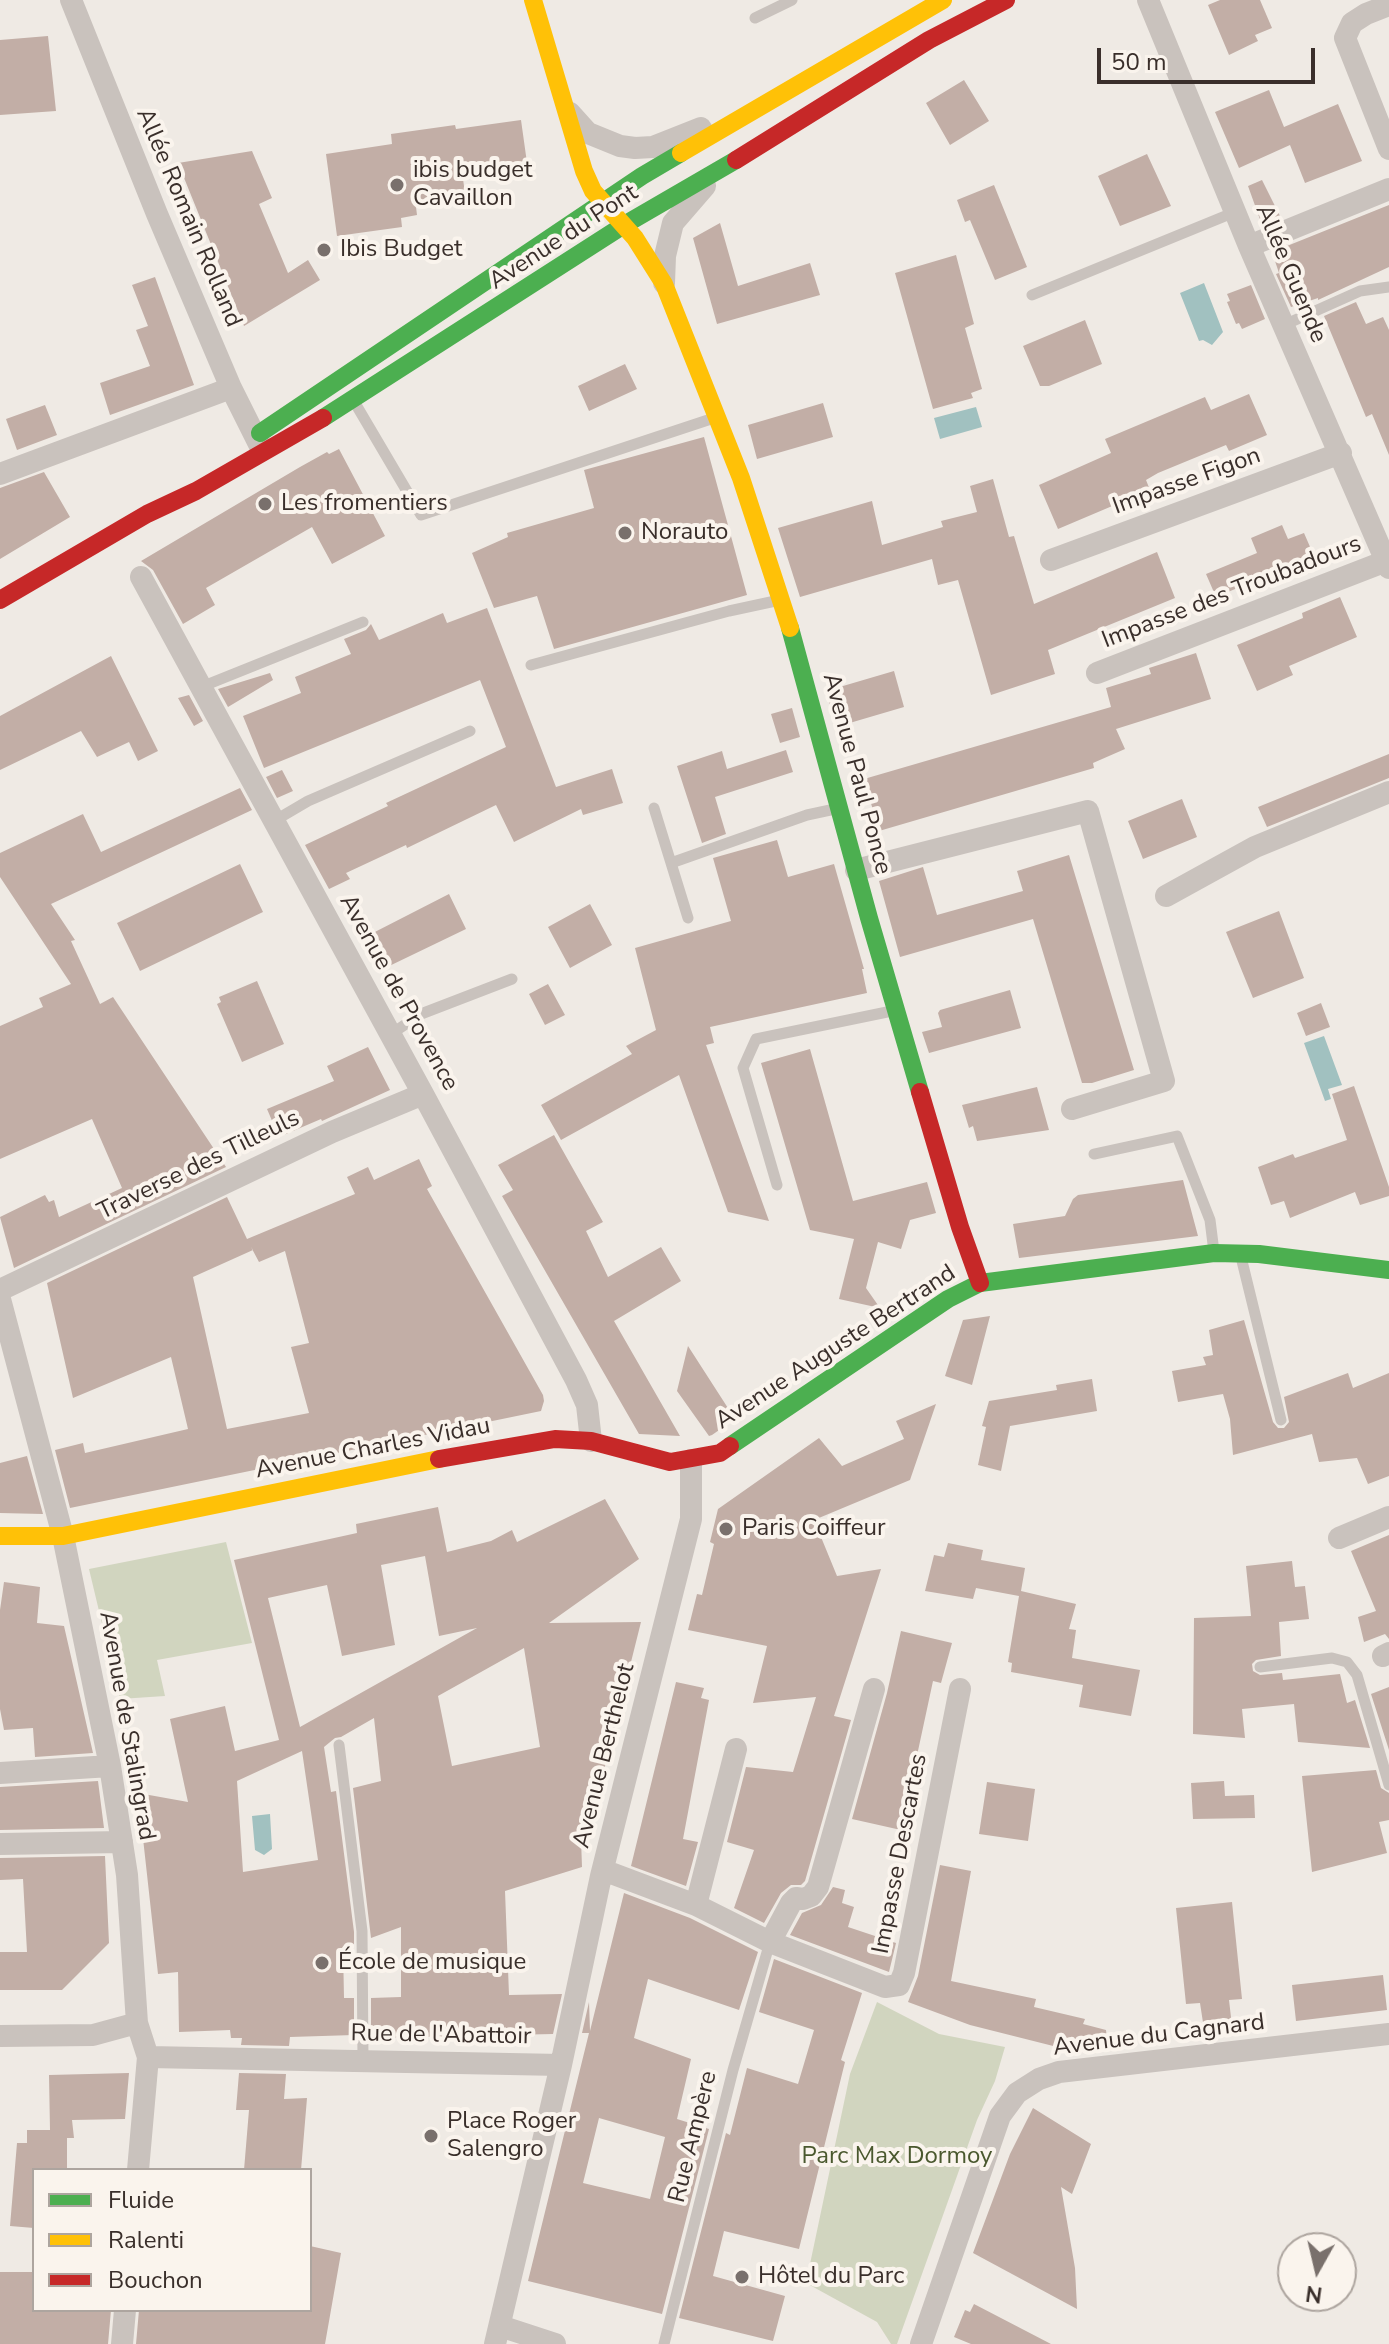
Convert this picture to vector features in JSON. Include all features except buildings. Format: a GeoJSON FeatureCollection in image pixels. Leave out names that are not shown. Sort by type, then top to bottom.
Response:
{"type":"FeatureCollection","features":[{"type":"Feature","properties":{"kind":"street","name":"Allée Romain Rolland"},"geometry":{"type":"LineString","coordinates":[[71,0],[157,214],[231,388],[259,445]]}},
{"type":"Feature","properties":{"kind":"street","name":"Avenue Paul Ponce"},"geometry":{"type":"LineString","coordinates":[[533,0],[584,171],[602,203],[635,238],[664,284],[718,416],[781,600],[896,1010],[960,1227],[980,1283]]}},
{"type":"Feature","properties":{"kind":"street","name":"Avenue du Pont"},"geometry":{"type":"LineString","coordinates":[[0,600],[147,514],[196,491],[602,203],[761,105],[943,0]]}},
{"type":"Feature","properties":{"kind":"street","name":"Avenue du Pont"},"geometry":{"type":"LineString","coordinates":[[259,445],[353,401],[624,225],[717,172],[929,40],[1006,0]]}},
{"type":"Feature","properties":{"kind":"street","name":"Allée Guende"},"geometry":{"type":"LineString","coordinates":[[1148,0],[1249,246],[1341,453],[1383,535],[1388,564]]}},
{"type":"Feature","properties":{"kind":"street"},"geometry":{"type":"LineString","coordinates":[[1389,5],[1352,23],[1345,38],[1389,149]]}},
{"type":"Feature","properties":{"kind":"street"},"geometry":{"type":"LineString","coordinates":[[564,106],[588,133],[620,146],[635,148],[653,147],[761,105]]}},
{"type":"Feature","properties":{"kind":"street","name":"Avenue Paul Ponce"},"geometry":{"type":"LineString","coordinates":[[664,284],[665,256],[673,223],[717,172]]}},
{"type":"Feature","properties":{"kind":"street"},"geometry":{"type":"LineString","coordinates":[[1249,246],[1389,189]]}},
{"type":"Feature","properties":{"kind":"street"},"geometry":{"type":"LineString","coordinates":[[0,474],[231,388]]}},
{"type":"Feature","properties":{"kind":"street","name":"Impasse Figon"},"geometry":{"type":"LineString","coordinates":[[1051,560],[1341,453]]}},
{"type":"Feature","properties":{"kind":"street","name":"Impasse des Troubadours"},"geometry":{"type":"LineString","coordinates":[[1097,673],[1388,564]]}},
{"type":"Feature","properties":{"kind":"street","name":"Avenue de Provence"},"geometry":{"type":"LineString","coordinates":[[141,577],[576,1380],[587,1405],[591,1441]]}},
{"type":"Feature","properties":{"kind":"street"},"geometry":{"type":"LineString","coordinates":[[1166,896],[1255,847],[1389,792]]}},
{"type":"Feature","properties":{"kind":"street"},"geometry":{"type":"LineString","coordinates":[[856,870],[1088,811],[1164,1081],[1072,1109]]}},
{"type":"Feature","properties":{"kind":"street","name":"Traverse des Tilleuls"},"geometry":{"type":"LineString","coordinates":[[0,1290],[332,1132],[423,1094]]}},
{"type":"Feature","properties":{"kind":"street","name":"Avenue Auguste Bertrand"},"geometry":{"type":"LineString","coordinates":[[691,1460],[720,1453],[948,1299],[980,1283],[1214,1253],[1240,1253],[1389,1270]]}},
{"type":"Feature","properties":{"kind":"street","name":"Avenue de Stalingrad"},"geometry":{"type":"LineString","coordinates":[[0,1299],[63,1536],[110,1766],[127,1875],[137,2023],[148,2057],[138,2168]]}},
{"type":"Feature","properties":{"kind":"street","name":"Avenue Charles Vidau"},"geometry":{"type":"LineString","coordinates":[[0,1536],[63,1536],[488,1449],[555,1439],[591,1441],[670,1462],[691,1460]]}},
{"type":"Feature","properties":{"kind":"street","name":"Avenue Berthelot"},"geometry":{"type":"LineString","coordinates":[[561,2065],[603,1870],[691,1519],[691,1460]]}},
{"type":"Feature","properties":{"kind":"street"},"geometry":{"type":"LineString","coordinates":[[1339,1538],[1389,1517]]}},
{"type":"Feature","properties":{"kind":"street"},"geometry":{"type":"LineString","coordinates":[[603,1870],[696,1905],[770,1942],[791,1903],[796,1898],[811,1896],[818,1887],[874,1689]]}},
{"type":"Feature","properties":{"kind":"street","name":"Impasse Descartes"},"geometry":{"type":"LineString","coordinates":[[770,1942],[885,1987],[899,1985],[903,1981],[960,1689]]}},
{"type":"Feature","properties":{"kind":"street"},"geometry":{"type":"LineString","coordinates":[[696,1905],[736,1749]]}},
{"type":"Feature","properties":{"kind":"street"},"geometry":{"type":"LineString","coordinates":[[0,1773],[110,1766]]}},
{"type":"Feature","properties":{"kind":"street"},"geometry":{"type":"LineString","coordinates":[[0,1844],[122,1842]]}},
{"type":"Feature","properties":{"kind":"street"},"geometry":{"type":"LineString","coordinates":[[0,2036],[93,2035],[137,2023]]}},
{"type":"Feature","properties":{"kind":"street","name":"Avenue du Cagnard"},"geometry":{"type":"LineString","coordinates":[[921,2344],[1000,2116],[1017,2093],[1039,2079],[1059,2072],[1389,2034]]}},
{"type":"Feature","properties":{"kind":"street","name":"Rue de l'Abattoir"},"geometry":{"type":"LineString","coordinates":[[148,2057],[561,2065],[498,2335]]}},
{"type":"Feature","properties":{"kind":"street"},"geometry":{"type":"LineString","coordinates":[[122,2344],[125,2312]]}},
{"type":"Feature","properties":{"kind":"street"},"geometry":{"type":"LineString","coordinates":[[498,2335],[555,2344]]}},
{"type":"Feature","properties":{"kind":"lane"},"geometry":{"type":"LineString","coordinates":[[755,18],[792,0]]}},
{"type":"Feature","properties":{"kind":"lane"},"geometry":{"type":"LineString","coordinates":[[1032,295],[1235,212]]}},
{"type":"Feature","properties":{"kind":"lane"},"geometry":{"type":"LineString","coordinates":[[1284,325],[1360,291],[1389,287]]}},
{"type":"Feature","properties":{"kind":"lane"},"geometry":{"type":"LineString","coordinates":[[353,401],[421,515],[718,416]]}},
{"type":"Feature","properties":{"kind":"lane"},"geometry":{"type":"LineString","coordinates":[[531,665],[729,611],[781,600]]}},
{"type":"Feature","properties":{"kind":"lane"},"geometry":{"type":"LineString","coordinates":[[201,687],[363,622]]}},
{"type":"Feature","properties":{"kind":"lane"},"geometry":{"type":"LineString","coordinates":[[274,821],[308,801],[470,731]]}},
{"type":"Feature","properties":{"kind":"lane"},"geometry":{"type":"LineString","coordinates":[[654,808],[688,918]]}},
{"type":"Feature","properties":{"kind":"lane"},"geometry":{"type":"LineString","coordinates":[[671,863],[807,815],[839,808]]}},
{"type":"Feature","properties":{"kind":"lane"},"geometry":{"type":"LineString","coordinates":[[391,1034],[421,1014],[512,979]]}},
{"type":"Feature","properties":{"kind":"lane"},"geometry":{"type":"LineString","coordinates":[[777,1185],[743,1068],[756,1039],[896,1010]]}},
{"type":"Feature","properties":{"kind":"lane"},"geometry":{"type":"LineString","coordinates":[[1094,1154],[1177,1136],[1210,1220],[1214,1253]]}},
{"type":"Feature","properties":{"kind":"lane"},"geometry":{"type":"LineString","coordinates":[[1240,1253],[1281,1420]]}},
{"type":"Feature","properties":{"kind":"lane"},"geometry":{"type":"LineString","coordinates":[[1260,1667],[1332,1658],[1347,1662],[1357,1675],[1389,1785]]}},
{"type":"Feature","properties":{"kind":"lane"},"geometry":{"type":"LineString","coordinates":[[339,1745],[362,1931],[363,2061]]}},
{"type":"Feature","properties":{"kind":"lane","name":"Rue Ampère"},"geometry":{"type":"LineString","coordinates":[[664,2344],[733,2070],[770,1942]]}},
{"type":"Feature","properties":{"kind":"green space"},"geometry":{"type":"Polygon","coordinates":[[[226,1542],[252,1643],[157,1660],[165,1696],[120,1699],[89,1569],[226,1542]]]}},
{"type":"Feature","properties":{"kind":"green space","name":"Parc Max Dormoy"},"geometry":{"type":"Polygon","coordinates":[[[877,2002],[939,2034],[1005,2047],[897,2344],[891,2344],[877,2322],[806,2283],[850,2074],[877,2002]]]}},
{"type":"Feature","properties":{"kind":"water"},"geometry":{"type":"Polygon","coordinates":[[[1204,283],[1223,332],[1212,345],[1199,341],[1180,293],[1204,283]]]}},
{"type":"Feature","properties":{"kind":"water"},"geometry":{"type":"Polygon","coordinates":[[[976,407],[982,427],[940,439],[934,418],[976,407]]]}},
{"type":"Feature","properties":{"kind":"water"},"geometry":{"type":"Polygon","coordinates":[[[1324,1036],[1342,1085],[1328,1089],[1331,1099],[1325,1101],[1304,1043],[1324,1036]]]}},
{"type":"Feature","properties":{"kind":"water"},"geometry":{"type":"Polygon","coordinates":[[[270,1814],[272,1849],[264,1855],[255,1850],[252,1816],[270,1814]]]}},
{"type":"Feature","properties":{"kind":"traffic: fast"},"geometry":{"type":"LineString","coordinates":[[260,433],[642,176],[681,153]]}},
{"type":"Feature","properties":{"kind":"traffic: fast"},"geometry":{"type":"LineString","coordinates":[[323,418],[624,225],[736,160]]}},
{"type":"Feature","properties":{"kind":"traffic: fast"},"geometry":{"type":"LineString","coordinates":[[790,628],[920,1092]]}},
{"type":"Feature","properties":{"kind":"traffic: fast"},"geometry":{"type":"LineString","coordinates":[[730,1446],[948,1299],[980,1283],[1214,1253],[1259,1254],[1389,1270]]}},
{"type":"Feature","properties":{"kind":"traffic: slow"},"geometry":{"type":"LineString","coordinates":[[533,0],[584,171],[593,191],[635,238],[664,284],[741,478],[790,628]]}},
{"type":"Feature","properties":{"kind":"traffic: slow"},"geometry":{"type":"LineString","coordinates":[[681,153],[943,0]]}},
{"type":"Feature","properties":{"kind":"traffic: slow"},"geometry":{"type":"LineString","coordinates":[[0,1536],[63,1536],[439,1459]]}},
{"type":"Feature","properties":{"kind":"traffic: jam"},"geometry":{"type":"LineString","coordinates":[[736,160],[929,40],[1006,0]]}},
{"type":"Feature","properties":{"kind":"traffic: jam"},"geometry":{"type":"LineString","coordinates":[[0,600],[147,514],[196,491],[323,418]]}},
{"type":"Feature","properties":{"kind":"traffic: jam"},"geometry":{"type":"LineString","coordinates":[[920,1092],[980,1283]]}},
{"type":"Feature","properties":{"kind":"traffic: jam"},"geometry":{"type":"LineString","coordinates":[[439,1459],[555,1439],[591,1441],[670,1462],[720,1453],[730,1446]]}},
{"type":"Feature","properties":{"kind":"place","name":"ibis budget Cavaillon"},"geometry":{"type":"Point","coordinates":[397,185]}},
{"type":"Feature","properties":{"kind":"place","name":"Ibis Budget"},"geometry":{"type":"Point","coordinates":[324,250]}},
{"type":"Feature","properties":{"kind":"place","name":"Les fromentiers"},"geometry":{"type":"Point","coordinates":[265,504]}},
{"type":"Feature","properties":{"kind":"place","name":"Norauto"},"geometry":{"type":"Point","coordinates":[625,533]}},
{"type":"Feature","properties":{"kind":"place","name":"Paris Coiffeur"},"geometry":{"type":"Point","coordinates":[726,1529]}},
{"type":"Feature","properties":{"kind":"place","name":"École de musique"},"geometry":{"type":"Point","coordinates":[322,1963]}},
{"type":"Feature","properties":{"kind":"place","name":"Place Roger Salengro"},"geometry":{"type":"Point","coordinates":[431,2136]}},
{"type":"Feature","properties":{"kind":"place","name":"Hôtel du Parc"},"geometry":{"type":"Point","coordinates":[742,2277]}}]}
